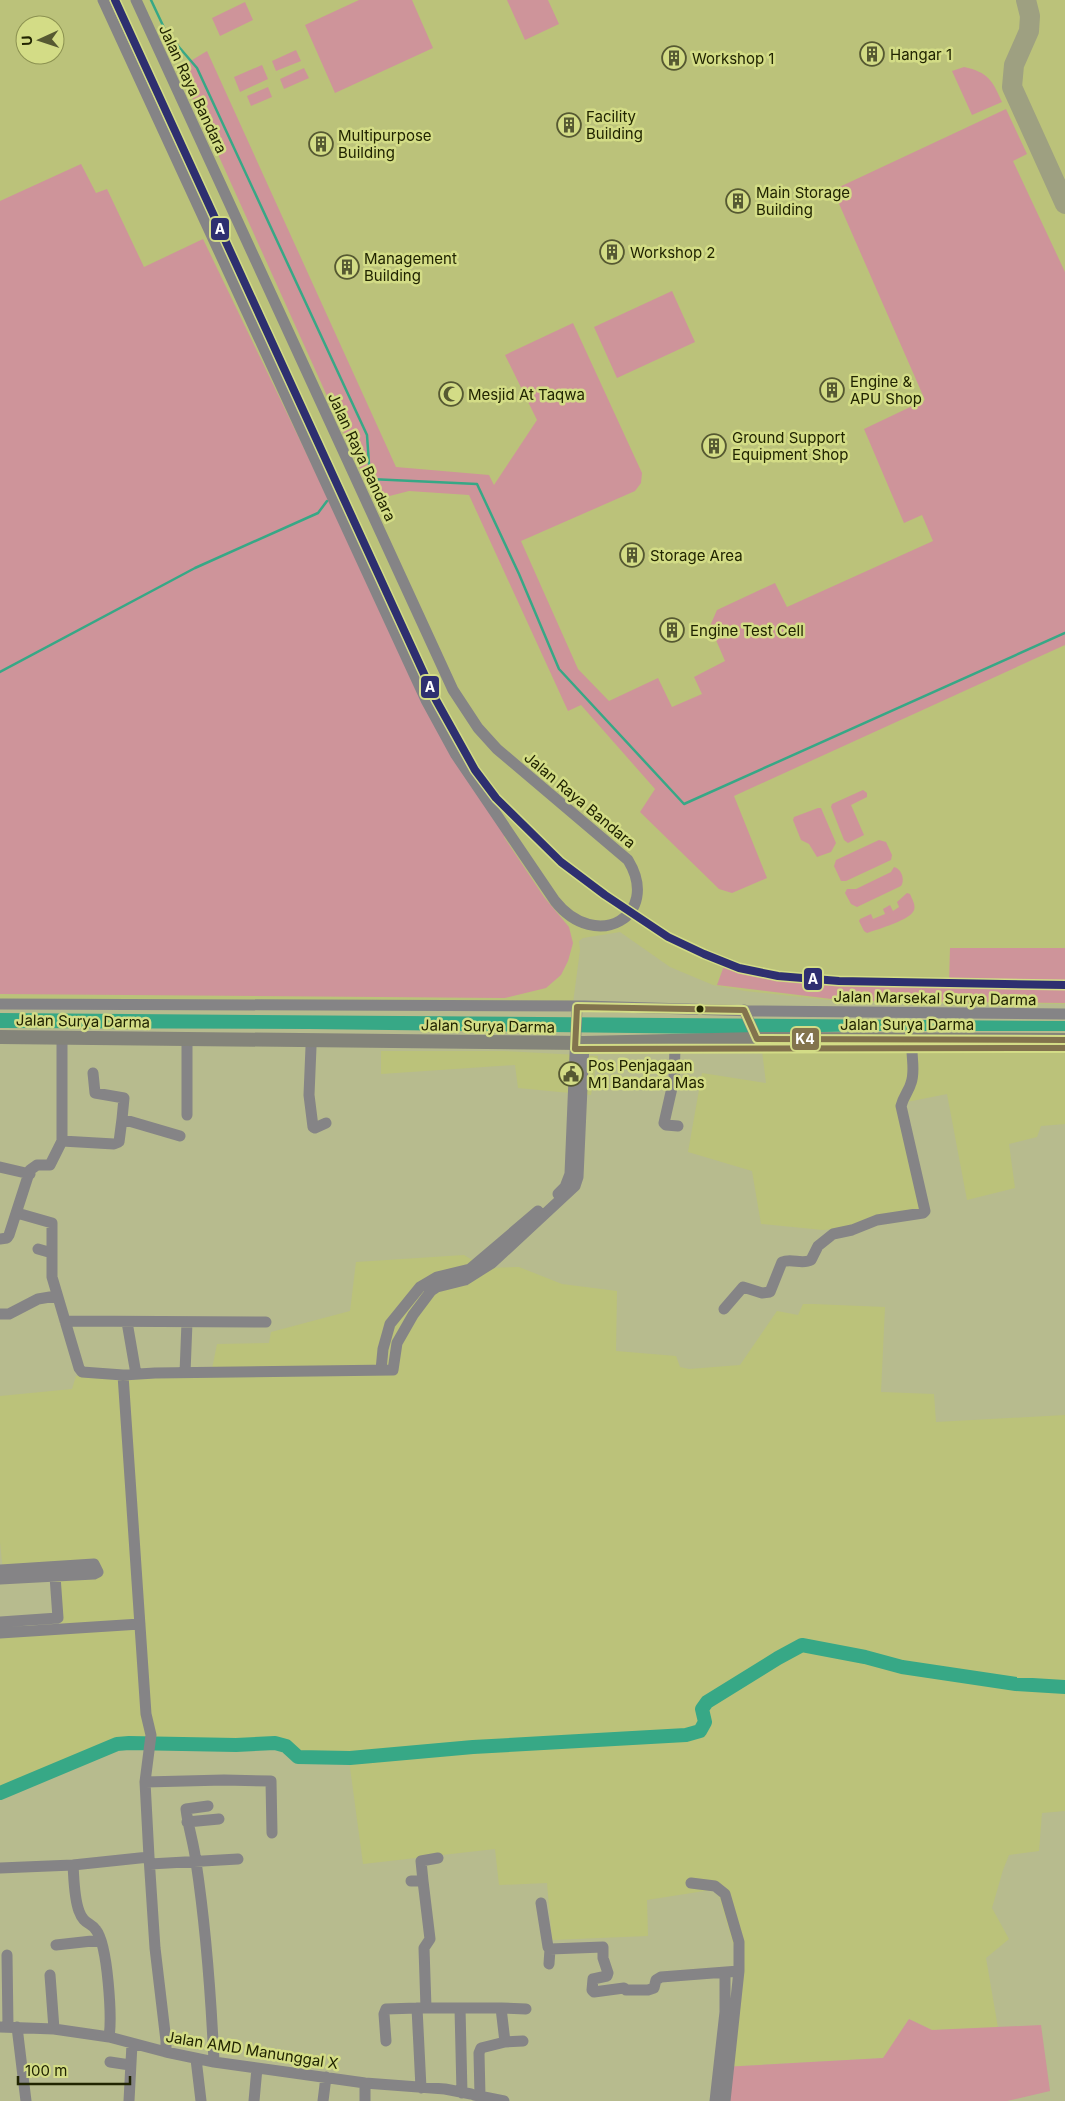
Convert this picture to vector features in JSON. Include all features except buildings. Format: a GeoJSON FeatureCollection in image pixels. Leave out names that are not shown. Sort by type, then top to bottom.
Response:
{"type":"FeatureCollection","features":[{"type":"Feature","properties":{"kind":"main road","name":"Jalan Surya Darma"},"geometry":{"type":"LineString","coordinates":[[0,1037],[578,1043],[675,1048],[912,1050],[1065,1048]]}},
{"type":"Feature","properties":{"kind":"main road","name":"Jalan Surya Darma"},"geometry":{"type":"LineString","coordinates":[[0,1044],[311,1047],[756,1038],[1065,1040]]}},
{"type":"Feature","properties":{"kind":"street","name":"Jalan Raya Bandara"},"geometry":{"type":"LineString","coordinates":[[103,0],[426,700],[456,755],[555,901],[574,919],[591,926],[603,926],[618,922],[632,908],[637,896],[638,885],[634,871],[628,860],[508,759],[487,739],[468,715],[441,665],[136,0]]}},
{"type":"Feature","properties":{"kind":"street","name":"Jalan Marsekal Surya Darma"},"geometry":{"type":"LineString","coordinates":[[0,1004],[745,1013],[1065,1014]]}},
{"type":"Feature","properties":{"kind":"street"},"geometry":{"type":"LineString","coordinates":[[16,1213],[52,1223],[52,1277],[56,1296],[80,1371],[123,1375],[387,1370],[397,1343],[413,1315],[431,1291],[438,1287],[465,1280],[492,1263],[575,1186],[578,1177],[578,1043],[576,1011]]}},
{"type":"Feature","properties":{"kind":"street"},"geometry":{"type":"LineString","coordinates":[[745,1013],[756,1038]]}},
{"type":"Feature","properties":{"kind":"street"},"geometry":{"type":"LineString","coordinates":[[0,1239],[7,1238],[9,1235],[34,1166],[50,1165],[62,1141],[62,1044]]}},
{"type":"Feature","properties":{"kind":"street"},"geometry":{"type":"LineString","coordinates":[[187,1046],[187,1115]]}},
{"type":"Feature","properties":{"kind":"street"},"geometry":{"type":"LineString","coordinates":[[311,1047],[308,1086],[312,1127],[315,1128],[326,1123]]}},
{"type":"Feature","properties":{"kind":"street"},"geometry":{"type":"LineString","coordinates":[[675,1048],[674,1079],[664,1122],[666,1125],[678,1126]]}},
{"type":"Feature","properties":{"kind":"street"},"geometry":{"type":"LineString","coordinates":[[724,1308],[743,1287],[762,1293],[770,1292],[782,1262],[786,1260],[804,1263],[812,1260],[818,1246],[833,1234],[852,1230],[877,1220],[924,1213],[901,1106],[904,1094],[911,1086],[913,1075],[912,1050]]}},
{"type":"Feature","properties":{"kind":"street"},"geometry":{"type":"LineString","coordinates":[[62,1141],[114,1144],[119,1142],[124,1098],[95,1093],[93,1073]]}},
{"type":"Feature","properties":{"kind":"street"},"geometry":{"type":"LineString","coordinates":[[122,1119],[180,1136]]}},
{"type":"Feature","properties":{"kind":"street"},"geometry":{"type":"LineString","coordinates":[[0,1168],[30,1174]]}},
{"type":"Feature","properties":{"kind":"street"},"geometry":{"type":"LineString","coordinates":[[38,1249],[52,1253]]}},
{"type":"Feature","properties":{"kind":"street"},"geometry":{"type":"LineString","coordinates":[[0,1314],[9,1314],[38,1299],[56,1296]]}},
{"type":"Feature","properties":{"kind":"street"},"geometry":{"type":"LineString","coordinates":[[65,1321],[266,1322]]}},
{"type":"Feature","properties":{"kind":"street"},"geometry":{"type":"LineString","coordinates":[[127,1322],[136,1374]]}},
{"type":"Feature","properties":{"kind":"street"},"geometry":{"type":"LineString","coordinates":[[185,1373],[187,1322]]}},
{"type":"Feature","properties":{"kind":"street"},"geometry":{"type":"LineString","coordinates":[[123,1375],[146,1714],[151,1739],[145,1782],[156,1948],[166,2052]]}},
{"type":"Feature","properties":{"kind":"street"},"geometry":{"type":"LineString","coordinates":[[0,1570],[94,1564],[98,1572],[94,1574],[0,1579]]}},
{"type":"Feature","properties":{"kind":"street"},"geometry":{"type":"LineString","coordinates":[[0,1622],[58,1618],[55,1576]]}},
{"type":"Feature","properties":{"kind":"street"},"geometry":{"type":"LineString","coordinates":[[0,1633],[140,1624]]}},
{"type":"Feature","properties":{"kind":"street"},"geometry":{"type":"LineString","coordinates":[[145,1782],[270,1781],[272,1832]]}},
{"type":"Feature","properties":{"kind":"street"},"geometry":{"type":"LineString","coordinates":[[208,1806],[186,1809],[187,1822],[196,1860],[210,1997],[214,2062]]}},
{"type":"Feature","properties":{"kind":"street"},"geometry":{"type":"LineString","coordinates":[[187,1822],[219,1819]]}},
{"type":"Feature","properties":{"kind":"street"},"geometry":{"type":"LineString","coordinates":[[421,2088],[421,2008],[424,1948],[430,1938],[417,1881],[421,1861],[438,1858]]}},
{"type":"Feature","properties":{"kind":"street"},"geometry":{"type":"LineString","coordinates":[[0,1860],[0,1867],[238,1859]]}},
{"type":"Feature","properties":{"kind":"street"},"geometry":{"type":"LineString","coordinates":[[73,1865],[78,1910],[86,1924],[96,1929],[101,1940],[109,1984],[111,2024],[109,2037]]}},
{"type":"Feature","properties":{"kind":"street"},"geometry":{"type":"LineString","coordinates":[[690,1883],[715,1886],[725,1894],[739,1942],[739,1971],[725,2101]]}},
{"type":"Feature","properties":{"kind":"street"},"geometry":{"type":"LineString","coordinates":[[541,1903],[550,1949],[549,1964]]}},
{"type":"Feature","properties":{"kind":"street"},"geometry":{"type":"LineString","coordinates":[[56,1945],[101,1940]]}},
{"type":"Feature","properties":{"kind":"street"},"geometry":{"type":"LineString","coordinates":[[550,1949],[603,1947],[603,1958],[608,1973],[607,1976],[593,1979],[592,1990],[594,1992],[624,1988],[626,1990],[648,1990],[654,1988],[656,1980],[660,1977],[739,1971]]}},
{"type":"Feature","properties":{"kind":"street"},"geometry":{"type":"LineString","coordinates":[[6,1955],[8,2027],[26,2101]]}},
{"type":"Feature","properties":{"kind":"street"},"geometry":{"type":"LineString","coordinates":[[715,2101],[725,2012],[725,1973]]}},
{"type":"Feature","properties":{"kind":"street"},"geometry":{"type":"LineString","coordinates":[[50,1974],[54,2029]]}},
{"type":"Feature","properties":{"kind":"street"},"geometry":{"type":"LineString","coordinates":[[460,2008],[470,2096]]}},
{"type":"Feature","properties":{"kind":"street"},"geometry":{"type":"LineString","coordinates":[[501,2008],[505,2042]]}},
{"type":"Feature","properties":{"kind":"street"},"geometry":{"type":"LineString","coordinates":[[386,2041],[384,2014],[386,2009],[526,2009]]}},
{"type":"Feature","properties":{"kind":"street","name":"Jalan AMD Manunggal X"},"geometry":{"type":"LineString","coordinates":[[8,2027],[54,2029],[109,2037],[214,2062],[365,2083],[445,2089],[470,2096],[504,2101]]}},
{"type":"Feature","properties":{"kind":"street"},"geometry":{"type":"LineString","coordinates":[[470,2096],[481,2048],[485,2045],[523,2041]]}},
{"type":"Feature","properties":{"kind":"street"},"geometry":{"type":"LineString","coordinates":[[129,2101],[132,2044]]}},
{"type":"Feature","properties":{"kind":"street"},"geometry":{"type":"LineString","coordinates":[[196,2059],[201,2101]]}},
{"type":"Feature","properties":{"kind":"street"},"geometry":{"type":"LineString","coordinates":[[110,2062],[130,2065]]}},
{"type":"Feature","properties":{"kind":"street"},"geometry":{"type":"LineString","coordinates":[[254,2101],[257,2068]]}},
{"type":"Feature","properties":{"kind":"street"},"geometry":{"type":"LineString","coordinates":[[323,2101],[326,2077]]}},
{"type":"Feature","properties":{"kind":"street"},"geometry":{"type":"LineString","coordinates":[[364,2101],[365,2083]]}},
{"type":"Feature","properties":{"kind":"shaded area"},"geometry":{"type":"Polygon","coordinates":[[[0,0],[1065,0],[1065,1004],[848,1002],[745,991],[713,985],[670,967],[620,932],[583,938],[579,941],[580,950],[573,1003],[0,999],[0,0]]]}},
{"type":"Feature","properties":{"kind":"shaded area"},"geometry":{"type":"Polygon","coordinates":[[[359,0],[412,0],[433,48],[335,93],[305,25],[359,0]]]}},
{"type":"Feature","properties":{"kind":"shaded area"},"geometry":{"type":"Polygon","coordinates":[[[507,0],[548,0],[559,24],[525,40],[507,0]]]}},
{"type":"Feature","properties":{"kind":"shaded area"},"geometry":{"type":"Polygon","coordinates":[[[245,2],[253,20],[220,36],[212,18],[245,2]]]}},
{"type":"Feature","properties":{"kind":"shaded area"},"geometry":{"type":"Polygon","coordinates":[[[296,50],[301,61],[276,71],[272,61],[296,50]]]}},
{"type":"Feature","properties":{"kind":"shaded area"},"geometry":{"type":"Polygon","coordinates":[[[207,51],[396,467],[489,475],[494,485],[537,420],[505,355],[573,323],[642,473],[641,483],[635,491],[521,541],[578,669],[609,701],[658,678],[672,707],[702,694],[694,677],[725,661],[710,626],[717,610],[775,583],[787,607],[933,541],[922,515],[904,523],[864,429],[925,400],[833,190],[1006,109],[1027,154],[1013,161],[1065,272],[1065,645],[734,796],[767,878],[732,893],[719,889],[640,812],[655,789],[581,705],[568,711],[469,495],[409,491],[374,500],[179,68],[207,51]]]}},
{"type":"Feature","properties":{"kind":"shaded area"},"geometry":{"type":"Polygon","coordinates":[[[262,65],[268,79],[240,92],[234,77],[262,65]]]}},
{"type":"Feature","properties":{"kind":"shaded area"},"geometry":{"type":"Polygon","coordinates":[[[964,67],[989,78],[1002,102],[972,115],[952,71],[964,67]]]}},
{"type":"Feature","properties":{"kind":"shaded area"},"geometry":{"type":"Polygon","coordinates":[[[304,68],[309,78],[284,89],[280,79],[304,68]]]}},
{"type":"Feature","properties":{"kind":"shaded area"},"geometry":{"type":"Polygon","coordinates":[[[268,87],[272,97],[251,106],[247,96],[268,87]]]}},
{"type":"Feature","properties":{"kind":"shaded area"},"geometry":{"type":"Polygon","coordinates":[[[81,164],[96,193],[107,189],[144,267],[203,239],[447,745],[506,834],[504,837],[544,897],[569,927],[573,943],[568,961],[561,975],[546,988],[505,998],[0,994],[0,201],[81,164]]]}},
{"type":"Feature","properties":{"kind":"shaded area"},"geometry":{"type":"Polygon","coordinates":[[[672,291],[695,342],[617,378],[594,327],[672,291]]]}},
{"type":"Feature","properties":{"kind":"shaded area"},"geometry":{"type":"Polygon","coordinates":[[[863,790],[867,793],[867,797],[851,805],[864,835],[848,843],[844,840],[831,807],[832,804],[863,790]]]}},
{"type":"Feature","properties":{"kind":"shaded area"},"geometry":{"type":"Polygon","coordinates":[[[821,808],[836,843],[831,852],[817,857],[809,844],[801,840],[793,820],[794,817],[821,808]]]}},
{"type":"Feature","properties":{"kind":"shaded area"},"geometry":{"type":"Polygon","coordinates":[[[879,840],[886,842],[892,855],[891,860],[846,881],[841,881],[834,866],[836,860],[879,840]]]}},
{"type":"Feature","properties":{"kind":"shaded area"},"geometry":{"type":"Polygon","coordinates":[[[894,867],[902,875],[903,881],[901,886],[857,907],[851,904],[845,893],[847,889],[856,889],[891,872],[894,867]]]}},
{"type":"Feature","properties":{"kind":"shaded area"},"geometry":{"type":"Polygon","coordinates":[[[907,893],[910,894],[914,904],[912,914],[886,927],[867,933],[864,931],[859,921],[860,919],[871,914],[873,919],[885,914],[883,909],[890,905],[893,911],[899,907],[897,902],[907,893]]]}},
{"type":"Feature","properties":{"kind":"shaded area"},"geometry":{"type":"Polygon","coordinates":[[[950,948],[1065,948],[1065,1003],[848,1001],[717,985],[725,963],[777,977],[805,980],[864,984],[949,984],[950,948]]]}},
{"type":"Feature","properties":{"kind":"shaded area"},"geometry":{"type":"Polygon","coordinates":[[[0,1013],[1065,1021],[1065,1031],[872,1031],[718,1034],[309,1029],[0,1028],[0,1013]]]}},
{"type":"Feature","properties":{"kind":"shaded area"},"geometry":{"type":"Polygon","coordinates":[[[381,1051],[504,1051],[598,1056],[591,1095],[518,1088],[515,1065],[381,1074],[381,1051]]]}},
{"type":"Feature","properties":{"kind":"shaded area"},"geometry":{"type":"Polygon","coordinates":[[[762,1051],[1065,1052],[1065,1124],[1041,1126],[1037,1137],[1009,1144],[1015,1188],[967,1200],[947,1094],[902,1103],[927,1210],[857,1226],[823,1230],[761,1224],[752,1171],[688,1152],[702,1073],[766,1083],[762,1051]]]}},
{"type":"Feature","properties":{"kind":"shaded area"},"geometry":{"type":"Polygon","coordinates":[[[464,1255],[486,1268],[519,1267],[562,1284],[617,1291],[616,1351],[676,1356],[680,1367],[689,1369],[740,1365],[777,1311],[798,1315],[803,1304],[885,1307],[881,1392],[934,1394],[936,1422],[1065,1415],[1065,1811],[1042,1813],[1039,1851],[1009,1855],[1003,1870],[992,1908],[1009,1939],[986,1958],[998,2028],[932,2030],[909,2019],[884,2058],[723,2067],[737,1957],[717,1889],[647,1900],[648,1936],[552,1940],[547,1883],[499,1885],[495,1849],[363,1864],[349,1760],[297,1760],[280,1741],[163,1740],[118,1743],[0,1797],[0,1628],[60,1624],[56,1579],[4,1581],[0,1542],[0,1396],[72,1389],[76,1376],[212,1369],[217,1344],[269,1343],[271,1332],[350,1311],[356,1262],[464,1255]]]}},
{"type":"Feature","properties":{"kind":"shaded area"},"geometry":{"type":"Polygon","coordinates":[[[909,2019],[932,2030],[1041,2025],[1050,2091],[1007,2101],[719,2101],[723,2067],[883,2058],[909,2019]]]}},
{"type":"Feature","properties":{"kind":"waterway"},"geometry":{"type":"LineString","coordinates":[[151,0],[166,32],[197,68],[367,435],[370,479],[477,484],[519,574],[559,669],[684,804],[1065,633]]}},
{"type":"Feature","properties":{"kind":"waterway"},"geometry":{"type":"LineString","coordinates":[[0,672],[195,568],[318,513],[327,501]]}},
{"type":"Feature","properties":{"kind":"waterway"},"geometry":{"type":"LineString","coordinates":[[0,1793],[117,1744],[236,1745],[275,1743],[286,1746],[298,1757],[350,1758],[473,1747],[686,1735],[700,1731],[705,1722],[702,1709],[707,1702],[802,1645],[865,1657],[902,1667],[1016,1684],[1065,1687]]}},
{"type":"Feature","properties":{"kind":"taxiway"},"geometry":{"type":"LineString","coordinates":[[1026,0],[1030,16],[1029,31],[1014,65],[1012,87],[1065,204]]}},
{"type":"Feature","properties":{"kind":"transit line","name":"A"},"geometry":{"type":"LineString","coordinates":[[115,0],[436,700],[475,770],[496,798],[561,862],[605,895],[668,937],[739,968],[778,976],[839,981],[1065,985]]}},
{"type":"Feature","properties":{"kind":"transit line","name":"K4"},"geometry":{"type":"LineString","coordinates":[[1065,1040],[757,1039],[744,1010],[577,1007],[575,1049],[1065,1048]]}},
{"type":"Feature","properties":{"kind":"place","name":"Hangar 1"},"geometry":{"type":"Point","coordinates":[872,54]}},
{"type":"Feature","properties":{"kind":"place","name":"Workshop 1"},"geometry":{"type":"Point","coordinates":[674,58]}},
{"type":"Feature","properties":{"kind":"place","name":"Facility Building"},"geometry":{"type":"Point","coordinates":[569,125]}},
{"type":"Feature","properties":{"kind":"place","name":"Multipurpose Building"},"geometry":{"type":"Point","coordinates":[321,144]}},
{"type":"Feature","properties":{"kind":"place","name":"Main Storage Building"},"geometry":{"type":"Point","coordinates":[738,201]}},
{"type":"Feature","properties":{"kind":"place","name":"Workshop 2"},"geometry":{"type":"Point","coordinates":[612,252]}},
{"type":"Feature","properties":{"kind":"place","name":"Management Building"},"geometry":{"type":"Point","coordinates":[347,267]}},
{"type":"Feature","properties":{"kind":"place","name":"Engine & APU Shop"},"geometry":{"type":"Point","coordinates":[832,390]}},
{"type":"Feature","properties":{"kind":"place","name":"Mesjid At Taqwa"},"geometry":{"type":"Point","coordinates":[451,394]}},
{"type":"Feature","properties":{"kind":"place","name":"Ground Support Equipment Shop"},"geometry":{"type":"Point","coordinates":[714,446]}},
{"type":"Feature","properties":{"kind":"place","name":"Storage Area"},"geometry":{"type":"Point","coordinates":[632,555]}},
{"type":"Feature","properties":{"kind":"place","name":"Engine Test Cell"},"geometry":{"type":"Point","coordinates":[672,630]}},
{"type":"Feature","properties":{"kind":"place","name":"Pos Penjagaan M1 Bandara Mas"},"geometry":{"type":"Point","coordinates":[571,1074]}}]}
